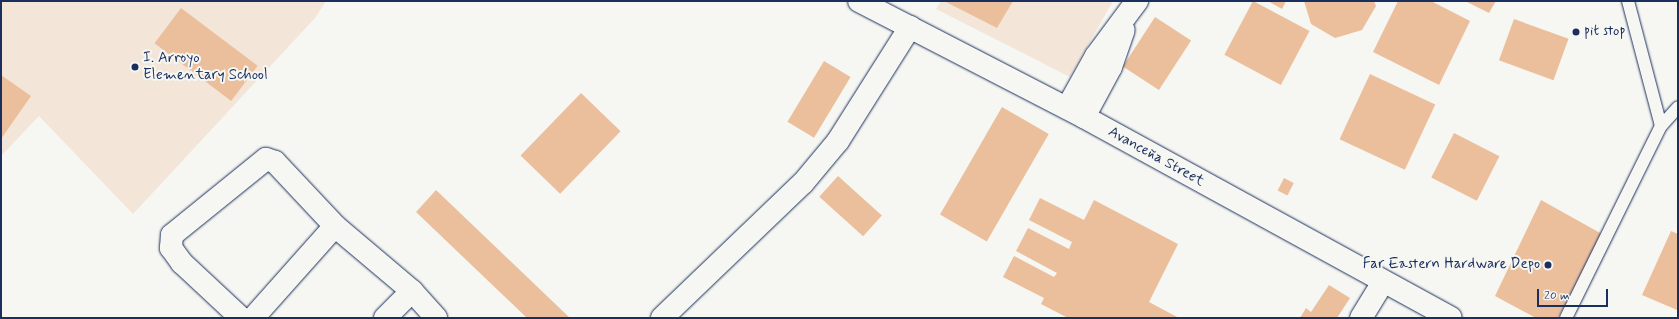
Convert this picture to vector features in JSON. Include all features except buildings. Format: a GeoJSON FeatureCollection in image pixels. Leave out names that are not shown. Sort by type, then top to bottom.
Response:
{"type":"FeatureCollection","features":[{"type":"Feature","properties":{"kind":"street","name":"Avanceña Street"},"geometry":{"type":"LineString","coordinates":[[859,1],[1075,112],[1451,318]]}},
{"type":"Feature","properties":{"kind":"street"},"geometry":{"type":"LineString","coordinates":[[1075,112],[1111,67],[1133,8]]}},
{"type":"Feature","properties":{"kind":"street"},"geometry":{"type":"LineString","coordinates":[[662,318],[804,183],[838,141],[910,27]]}},
{"type":"Feature","properties":{"kind":"street"},"geometry":{"type":"LineString","coordinates":[[241,318],[182,263],[171,248],[172,235],[266,159],[275,162],[334,226],[412,291],[436,318]]}},
{"type":"Feature","properties":{"kind":"street"},"geometry":{"type":"LineString","coordinates":[[253,318],[334,226]]}},
{"type":"Feature","properties":{"kind":"street"},"geometry":{"type":"LineString","coordinates":[[1361,318],[1383,282]]}},
{"type":"Feature","properties":{"kind":"street"},"geometry":{"type":"LineString","coordinates":[[385,318],[412,291]]}},
{"type":"Feature","properties":{"kind":"lane"},"geometry":{"type":"LineString","coordinates":[[1628,1],[1661,126]]}},
{"type":"Feature","properties":{"kind":"lane"},"geometry":{"type":"LineString","coordinates":[[1566,318],[1661,126],[1678,107]]}},
{"type":"Feature","properties":{"kind":"shaded area","name":"I. Arroyo Elementary School"},"geometry":{"type":"Polygon","coordinates":[[[1,1],[326,1],[315,18],[133,214],[39,116],[1,156],[1,1]]]}},
{"type":"Feature","properties":{"kind":"shaded area"},"geometry":{"type":"Polygon","coordinates":[[[941,1],[1113,1],[1070,77],[936,9],[941,1]]]}},
{"type":"Feature","properties":{"kind":"place","name":"pit stop"},"geometry":{"type":"Point","coordinates":[1576,32]}},
{"type":"Feature","properties":{"kind":"place","name":"I. Arroyo Elementary School"},"geometry":{"type":"Point","coordinates":[135,67]}},
{"type":"Feature","properties":{"kind":"place","name":"Far Eastern Hardware Depo"},"geometry":{"type":"Point","coordinates":[1548,265]}}]}
